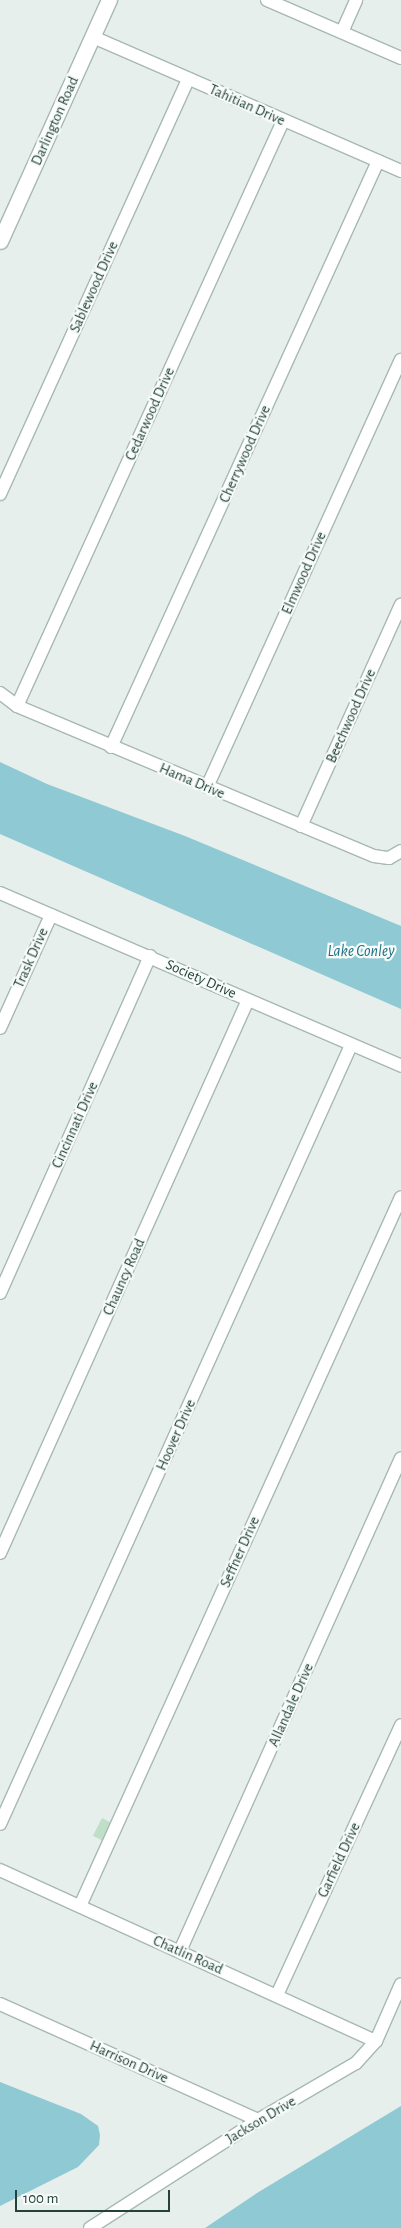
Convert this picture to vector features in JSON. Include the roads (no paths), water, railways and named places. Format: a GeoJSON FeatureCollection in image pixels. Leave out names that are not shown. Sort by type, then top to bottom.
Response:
{"type":"FeatureCollection","features":[{"type":"Feature","properties":{"kind":"street","name":"Darlington Road"},"geometry":{"type":"LineString","coordinates":[[0,241],[109,0]]}},
{"type":"Feature","properties":{"kind":"street"},"geometry":{"type":"LineString","coordinates":[[267,0],[401,58]]}},
{"type":"Feature","properties":{"kind":"street"},"geometry":{"type":"LineString","coordinates":[[342,32],[356,0]]}},
{"type":"Feature","properties":{"kind":"street","name":"Tahitian Drive"},"geometry":{"type":"LineString","coordinates":[[93,38],[401,171]]}},
{"type":"Feature","properties":{"kind":"street","name":"Sablewood Drive"},"geometry":{"type":"LineString","coordinates":[[0,494],[188,79]]}},
{"type":"Feature","properties":{"kind":"street","name":"Cedarwood Drive"},"geometry":{"type":"LineString","coordinates":[[17,706],[283,121]]}},
{"type":"Feature","properties":{"kind":"street","name":"Cherrywood Drive"},"geometry":{"type":"LineString","coordinates":[[112,747],[378,161]]}},
{"type":"Feature","properties":{"kind":"street","name":"Elmwood Drive"},"geometry":{"type":"LineString","coordinates":[[207,787],[401,360]]}},
{"type":"Feature","properties":{"kind":"street","name":"Beechwood Drive"},"geometry":{"type":"LineString","coordinates":[[301,826],[401,605]]}},
{"type":"Feature","properties":{"kind":"street","name":"Hama Drive"},"geometry":{"type":"LineString","coordinates":[[0,693],[17,706],[374,856],[389,858],[401,851]]}},
{"type":"Feature","properties":{"kind":"street","name":"Society Drive"},"geometry":{"type":"LineString","coordinates":[[0,893],[150,956],[401,1066]]}},
{"type":"Feature","properties":{"kind":"street","name":"Trask Drive"},"geometry":{"type":"LineString","coordinates":[[0,1028],[51,915]]}},
{"type":"Feature","properties":{"kind":"street","name":"Cincinnati Drive"},"geometry":{"type":"LineString","coordinates":[[0,1293],[150,956]]}},
{"type":"Feature","properties":{"kind":"street","name":"Chauncy Road"},"geometry":{"type":"LineString","coordinates":[[0,1553],[248,1000]]}},
{"type":"Feature","properties":{"kind":"street","name":"Hoover Drive"},"geometry":{"type":"LineString","coordinates":[[0,1824],[351,1045]]}},
{"type":"Feature","properties":{"kind":"street","name":"Seffner Drive"},"geometry":{"type":"LineString","coordinates":[[80,1906],[401,1198]]}},
{"type":"Feature","properties":{"kind":"street","name":"Allandale Drive"},"geometry":{"type":"LineString","coordinates":[[180,1951],[401,1458]]}},
{"type":"Feature","properties":{"kind":"street","name":"Garfield Drive"},"geometry":{"type":"LineString","coordinates":[[277,1994],[401,1725]]}},
{"type":"Feature","properties":{"kind":"street","name":"Chatlin Road"},"geometry":{"type":"LineString","coordinates":[[0,1870],[277,1994],[376,2041]]}},
{"type":"Feature","properties":{"kind":"street","name":"Jackson Drive"},"geometry":{"type":"LineString","coordinates":[[90,2228],[258,2120],[356,2063],[376,2041],[401,1984]]}},
{"type":"Feature","properties":{"kind":"street","name":"Harrison Drive"},"geometry":{"type":"LineString","coordinates":[[0,2004],[258,2120]]}},
{"type":"Feature","properties":{"kind":"water","name":"Lake Conley"},"geometry":{"type":"Polygon","coordinates":[[[0,762],[47,784],[185,836],[401,926],[401,1009],[0,834],[0,762]]]}},
{"type":"Feature","properties":{"kind":"water"},"geometry":{"type":"Polygon","coordinates":[[[0,2082],[81,2114],[98,2126],[100,2135],[99,2145],[78,2167],[0,2206],[0,2082]]]}},
{"type":"Feature","properties":{"kind":"water"},"geometry":{"type":"Polygon","coordinates":[[[401,2106],[401,2228],[205,2228],[257,2193],[401,2106]]]}}]}
